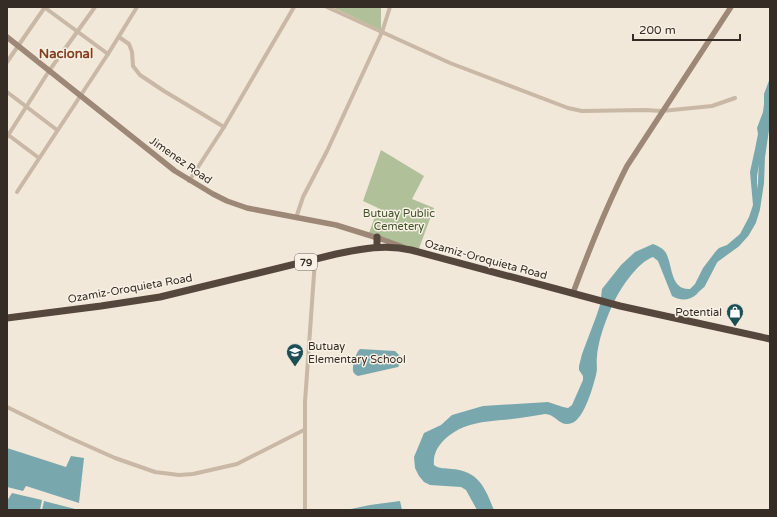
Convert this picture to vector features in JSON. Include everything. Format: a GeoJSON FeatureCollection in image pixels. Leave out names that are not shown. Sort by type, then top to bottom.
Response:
{"type":"FeatureCollection","features":[{"type":"Feature","properties":{"kind":"highway","name":"Ozamiz-Oroquieta Road"},"geometry":{"type":"LineString","coordinates":[[7,318],[160,297],[315,260],[377,242],[620,306],[770,339]]}},
{"type":"Feature","properties":{"kind":"main road"},"geometry":{"type":"LineString","coordinates":[[573,293],[586,257],[627,166],[731,7]]}},
{"type":"Feature","properties":{"kind":"main road","name":"Jimenez Road"},"geometry":{"type":"LineString","coordinates":[[7,37],[140,144],[189,181],[213,194],[237,204],[330,225],[377,242],[411,250]]}},
{"type":"Feature","properties":{"kind":"street"},"geometry":{"type":"LineString","coordinates":[[7,62],[44,7],[108,54]]}},
{"type":"Feature","properties":{"kind":"street"},"geometry":{"type":"LineString","coordinates":[[39,158],[7,135],[49,71],[95,7]]}},
{"type":"Feature","properties":{"kind":"street"},"geometry":{"type":"LineString","coordinates":[[17,192],[108,54],[137,7]]}},
{"type":"Feature","properties":{"kind":"street"},"geometry":{"type":"LineString","coordinates":[[189,181],[224,127],[294,7]]}},
{"type":"Feature","properties":{"kind":"street"},"geometry":{"type":"LineString","coordinates":[[327,7],[450,63],[568,108],[582,111],[662,111],[712,106],[735,98]]}},
{"type":"Feature","properties":{"kind":"street"},"geometry":{"type":"LineString","coordinates":[[296,218],[303,198],[327,151],[382,32],[390,7]]}},
{"type":"Feature","properties":{"kind":"street"},"geometry":{"type":"LineString","coordinates":[[118,37],[129,44],[132,52],[133,66],[140,75],[164,92],[224,127]]}},
{"type":"Feature","properties":{"kind":"street"},"geometry":{"type":"LineString","coordinates":[[7,92],[58,130]]}},
{"type":"Feature","properties":{"kind":"street"},"geometry":{"type":"LineString","coordinates":[[305,510],[306,466],[304,430],[315,260]]}},
{"type":"Feature","properties":{"kind":"street"},"geometry":{"type":"LineString","coordinates":[[7,407],[68,438],[115,458],[156,472],[179,475],[193,474],[237,464],[304,430]]}},
{"type":"Feature","properties":{"kind":"green space"},"geometry":{"type":"Polygon","coordinates":[[[332,7],[381,7],[381,30],[332,7]]]}},
{"type":"Feature","properties":{"kind":"green space","name":"Butuay Public Cemetery"},"geometry":{"type":"Polygon","coordinates":[[[381,150],[424,176],[412,199],[434,208],[418,251],[369,233],[378,208],[363,201],[381,150]]]}},
{"type":"Feature","properties":{"kind":"water"},"geometry":{"type":"Polygon","coordinates":[[[770,78],[770,99],[757,176],[757,203],[755,213],[747,230],[737,242],[715,258],[697,294],[684,300],[672,296],[658,261],[653,257],[647,260],[626,281],[613,305],[600,339],[597,355],[597,373],[593,387],[584,409],[576,420],[572,423],[564,424],[552,416],[545,414],[523,418],[489,421],[461,428],[452,433],[439,445],[434,458],[434,465],[440,468],[461,470],[475,477],[484,488],[494,510],[477,510],[466,490],[461,487],[430,485],[424,482],[415,468],[414,457],[424,433],[441,425],[452,415],[483,406],[548,402],[568,408],[572,405],[583,380],[579,366],[600,305],[602,289],[621,265],[635,252],[653,244],[660,247],[666,253],[675,281],[679,286],[690,289],[695,284],[703,268],[716,251],[727,245],[740,234],[749,217],[753,205],[750,172],[758,134],[757,128],[763,112],[764,94],[770,78]]]}},
{"type":"Feature","properties":{"kind":"water"},"geometry":{"type":"Polygon","coordinates":[[[360,349],[395,351],[400,356],[401,362],[398,367],[358,376],[354,373],[353,369],[356,356],[360,349]]]}},
{"type":"Feature","properties":{"kind":"water"},"geometry":{"type":"Polygon","coordinates":[[[7,448],[66,467],[71,456],[84,458],[79,503],[26,486],[23,491],[7,487],[7,448]]]}},
{"type":"Feature","properties":{"kind":"water"},"geometry":{"type":"Polygon","coordinates":[[[12,493],[42,500],[40,510],[7,510],[7,501],[12,493]]]}},
{"type":"Feature","properties":{"kind":"water"},"geometry":{"type":"Polygon","coordinates":[[[44,501],[79,510],[42,510],[44,501]]]}},
{"type":"Feature","properties":{"kind":"water"},"geometry":{"type":"Polygon","coordinates":[[[400,501],[402,510],[346,510],[370,505],[400,501]]]}},
{"type":"Feature","properties":{"kind":"waterway"},"geometry":{"type":"LineString","coordinates":[[694,292],[702,285],[715,260],[737,244],[746,234],[753,222],[757,209],[761,183],[762,157],[770,103]]}},
{"type":"Feature","properties":{"kind":"place","name":"Potential"},"geometry":{"type":"Point","coordinates":[735,327]}},
{"type":"Feature","properties":{"kind":"place","name":"Butuay Elementary School"},"geometry":{"type":"Point","coordinates":[295,367]}},
{"type":"Feature","properties":{"kind":"district","name":"Nacional"},"geometry":{"type":"Point","coordinates":[66,53]}}]}
